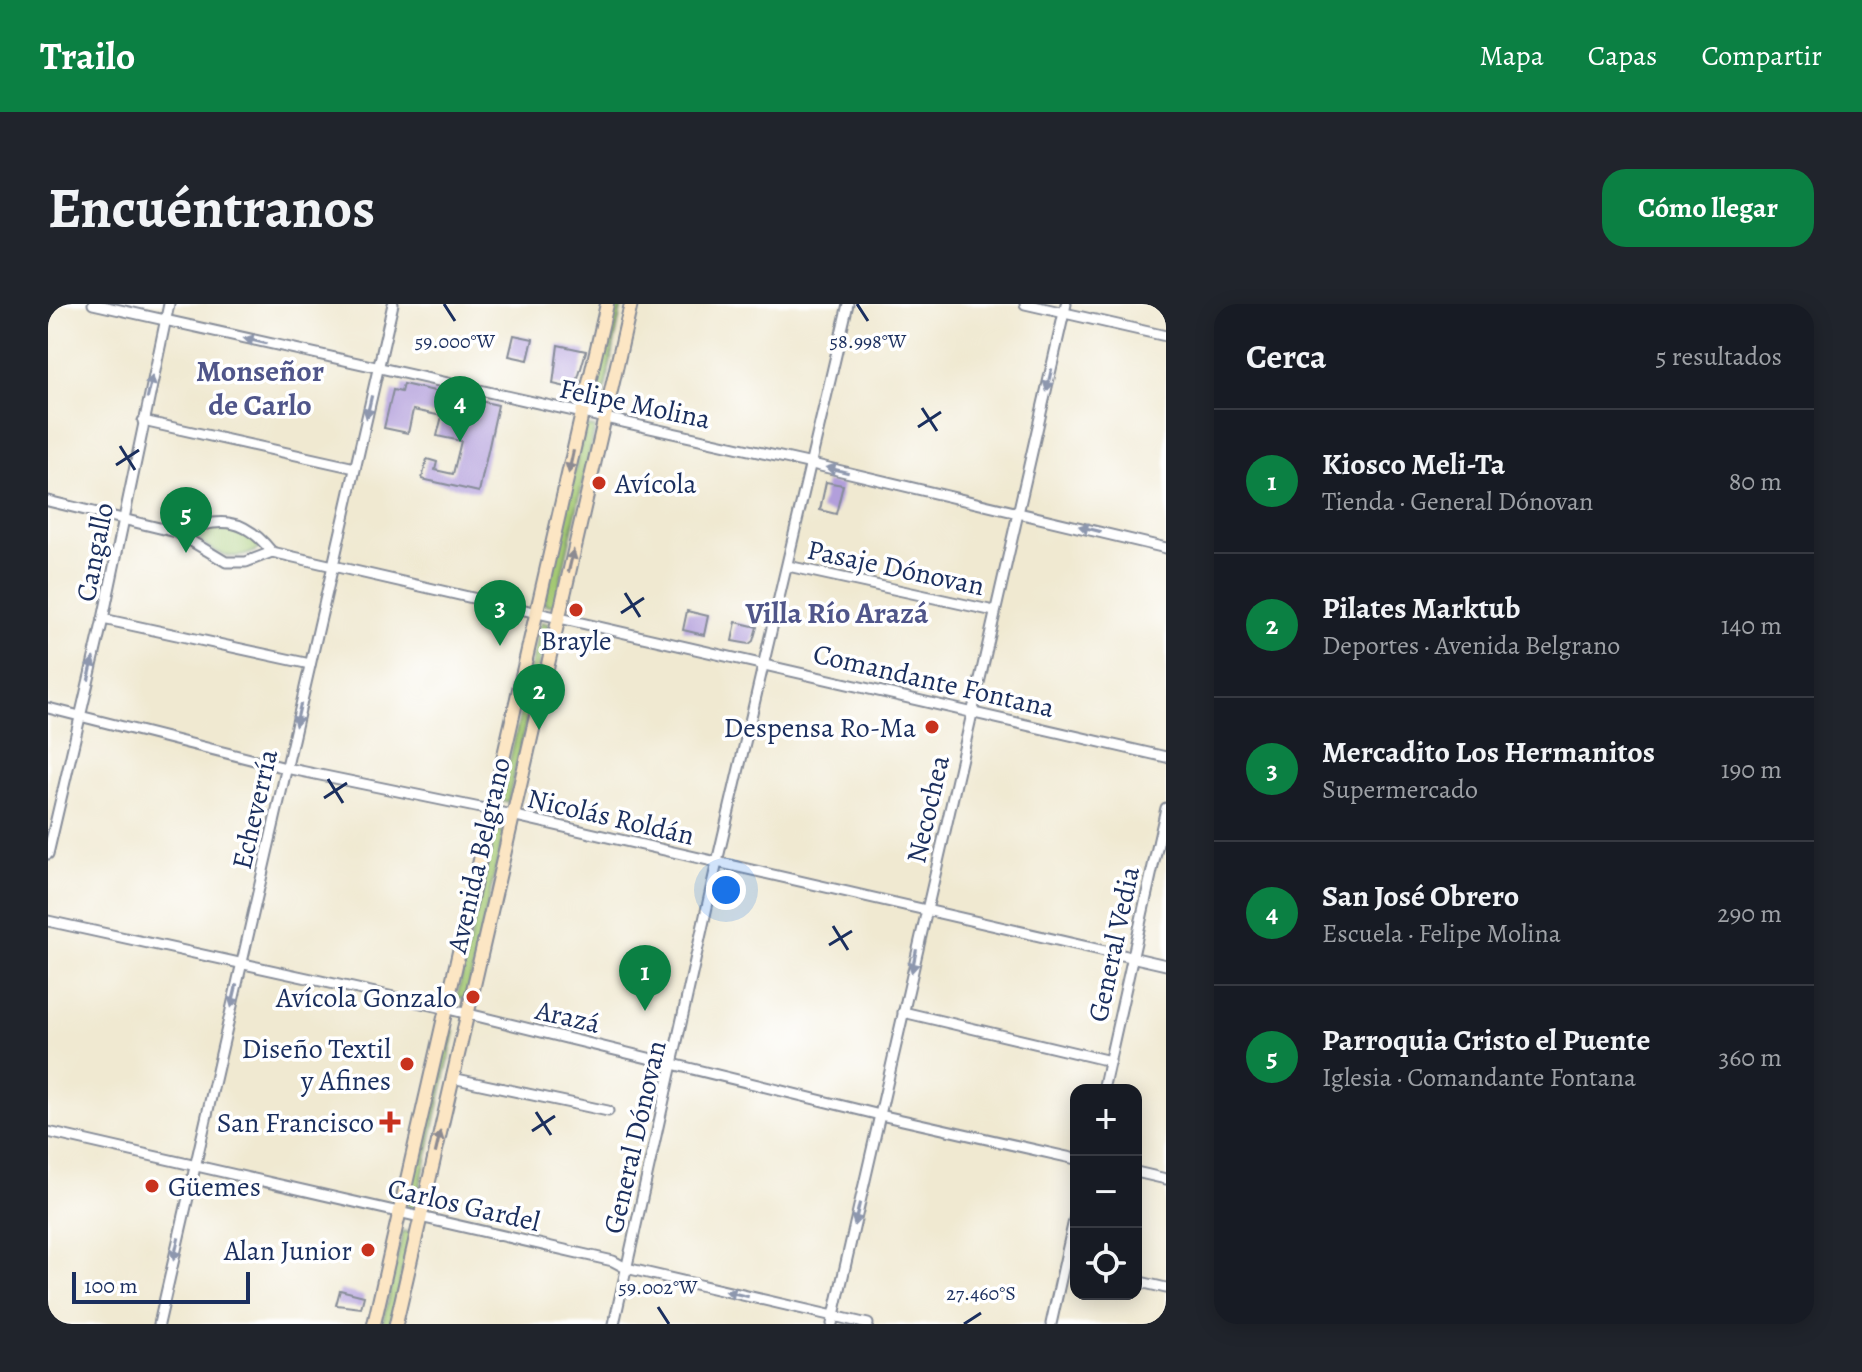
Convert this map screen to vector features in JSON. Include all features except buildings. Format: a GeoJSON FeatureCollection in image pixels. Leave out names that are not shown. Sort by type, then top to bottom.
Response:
{"type":"FeatureCollection","features":[{"type":"Feature","properties":{"kind":"main road","name":"Avenida Belgrano"},"geometry":{"type":"LineString","coordinates":[[374,1324],[607,304]]}},
{"type":"Feature","properties":{"kind":"main road","name":"Avenida Belgrano"},"geometry":{"type":"LineString","coordinates":[[396,1324],[631,304]]}},
{"type":"Feature","properties":{"kind":"street","name":"Felipe Molina"},"geometry":{"type":"LineString","coordinates":[[93,304],[812,464],[1166,548]]}},
{"type":"Feature","properties":{"kind":"street","name":"Cangallo"},"geometry":{"type":"LineString","coordinates":[[48,854],[103,619],[169,304]]}},
{"type":"Feature","properties":{"kind":"street","name":"Echeverría"},"geometry":{"type":"LineString","coordinates":[[159,1324],[393,304]]}},
{"type":"Feature","properties":{"kind":"street","name":"General Dónovan"},"geometry":{"type":"LineString","coordinates":[[614,1324],[717,862],[848,304]]}},
{"type":"Feature","properties":{"kind":"street"},"geometry":{"type":"LineString","coordinates":[[1025,304],[1065,309],[1166,336]]}},
{"type":"Feature","properties":{"kind":"street","name":"Necochea"},"geometry":{"type":"LineString","coordinates":[[833,1320],[1065,309]]}},
{"type":"Feature","properties":{"kind":"street"},"geometry":{"type":"LineString","coordinates":[[143,421],[355,468]]}},
{"type":"Feature","properties":{"kind":"street","name":"Comandante Fontana"},"geometry":{"type":"LineString","coordinates":[[48,501],[176,532],[226,562],[246,562],[272,552],[1166,757]]}},
{"type":"Feature","properties":{"kind":"street","name":"Comandante Fontana"},"geometry":{"type":"LineString","coordinates":[[176,532],[206,522],[229,520],[259,536],[272,552]]}},
{"type":"Feature","properties":{"kind":"street","name":"Pasaje Dónovan"},"geometry":{"type":"LineString","coordinates":[[788,566],[994,611]]}},
{"type":"Feature","properties":{"kind":"street"},"geometry":{"type":"LineString","coordinates":[[103,619],[310,664]]}},
{"type":"Feature","properties":{"kind":"street","name":"Nicolás Roldán"},"geometry":{"type":"LineString","coordinates":[[48,708],[286,768],[490,810],[1166,965]]}},
{"type":"Feature","properties":{"kind":"street","name":"General Vedia"},"geometry":{"type":"LineString","coordinates":[[1104,1084],[1166,808]]}},
{"type":"Feature","properties":{"kind":"street","name":"Arazá"},"geometry":{"type":"LineString","coordinates":[[48,921],[444,1008],[880,1115],[1070,1158]]}},
{"type":"Feature","properties":{"kind":"street"},"geometry":{"type":"LineString","coordinates":[[903,1012],[1110,1061]]}},
{"type":"Feature","properties":{"kind":"street"},"geometry":{"type":"LineString","coordinates":[[452,1078],[608,1111]]}},
{"type":"Feature","properties":{"kind":"street","name":"Carlos Gardel"},"geometry":{"type":"LineString","coordinates":[[48,1132],[613,1261],[626,1268],[833,1320],[868,1324]]}},
{"type":"Feature","properties":{"kind":"street"},"geometry":{"type":"LineString","coordinates":[[1142,1173],[1166,1179]]}},
{"type":"Feature","properties":{"kind":"street"},"geometry":{"type":"LineString","coordinates":[[1051,1324],[1070,1269]]}},
{"type":"Feature","properties":{"kind":"street"},"geometry":{"type":"LineString","coordinates":[[1142,1282],[1166,1288]]}},
{"type":"Feature","properties":{"kind":"green space"},"geometry":{"type":"Polygon","coordinates":[[[612,304],[622,304],[601,410],[590,408],[612,304]]]}},
{"type":"Feature","properties":{"kind":"green space"},"geometry":{"type":"Polygon","coordinates":[[[585,426],[595,428],[555,606],[544,604],[585,426]]]}},
{"type":"Feature","properties":{"kind":"green space"},"geometry":{"type":"Polygon","coordinates":[[[227,526],[253,538],[261,547],[244,556],[226,555],[209,548],[195,535],[203,528],[227,526]]]}},
{"type":"Feature","properties":{"kind":"green space"},"geometry":{"type":"Polygon","coordinates":[[[541,622],[548,624],[508,802],[501,800],[541,622]]]}},
{"type":"Feature","properties":{"kind":"green space"},"geometry":{"type":"Polygon","coordinates":[[[495,830],[504,832],[466,999],[457,997],[495,830]]]}},
{"type":"Feature","properties":{"kind":"green space"},"geometry":{"type":"Polygon","coordinates":[[[447,1030],[455,1031],[415,1209],[407,1207],[447,1030]]]}},
{"type":"Feature","properties":{"kind":"green space"},"geometry":{"type":"Polygon","coordinates":[[[403,1231],[411,1233],[390,1324],[382,1324],[403,1231]]]}},
{"type":"Feature","properties":{"kind":"place","name":"San José Obrero"},"geometry":{"type":"Point","coordinates":[460,442]}},
{"type":"Feature","properties":{"kind":"place","name":"Avícola"},"geometry":{"type":"Point","coordinates":[599,483]}},
{"type":"Feature","properties":{"kind":"place","name":"Parroquia Cristo el Puente"},"geometry":{"type":"Point","coordinates":[186,553]}},
{"type":"Feature","properties":{"kind":"place","name":"Brayle"},"geometry":{"type":"Point","coordinates":[576,610]}},
{"type":"Feature","properties":{"kind":"place","name":"Mercadito Los Hermanitos"},"geometry":{"type":"Point","coordinates":[500,646]}},
{"type":"Feature","properties":{"kind":"place","name":"Despensa Ro-Ma"},"geometry":{"type":"Point","coordinates":[932,727]}},
{"type":"Feature","properties":{"kind":"place","name":"Pilates Marktub"},"geometry":{"type":"Point","coordinates":[539,730]}},
{"type":"Feature","properties":{"kind":"place","name":"Avícola Gonzalo"},"geometry":{"type":"Point","coordinates":[473,997]}},
{"type":"Feature","properties":{"kind":"place","name":"Kiosco Meli-Ta"},"geometry":{"type":"Point","coordinates":[645,1011]}},
{"type":"Feature","properties":{"kind":"place","name":"Diseño Textil y Afines"},"geometry":{"type":"Point","coordinates":[407,1064]}},
{"type":"Feature","properties":{"kind":"place","name":"San Francisco"},"geometry":{"type":"Point","coordinates":[390,1122]}},
{"type":"Feature","properties":{"kind":"place","name":"Güemes"},"geometry":{"type":"Point","coordinates":[152,1186]}},
{"type":"Feature","properties":{"kind":"place","name":"Alan Junior"},"geometry":{"type":"Point","coordinates":[368,1250]}},
{"type":"Feature","properties":{"kind":"district","name":"Monseñor de Carlo"},"geometry":{"type":"Point","coordinates":[260,388]}},
{"type":"Feature","properties":{"kind":"district","name":"Villa Río Arazá"},"geometry":{"type":"Point","coordinates":[837,613]}}]}
